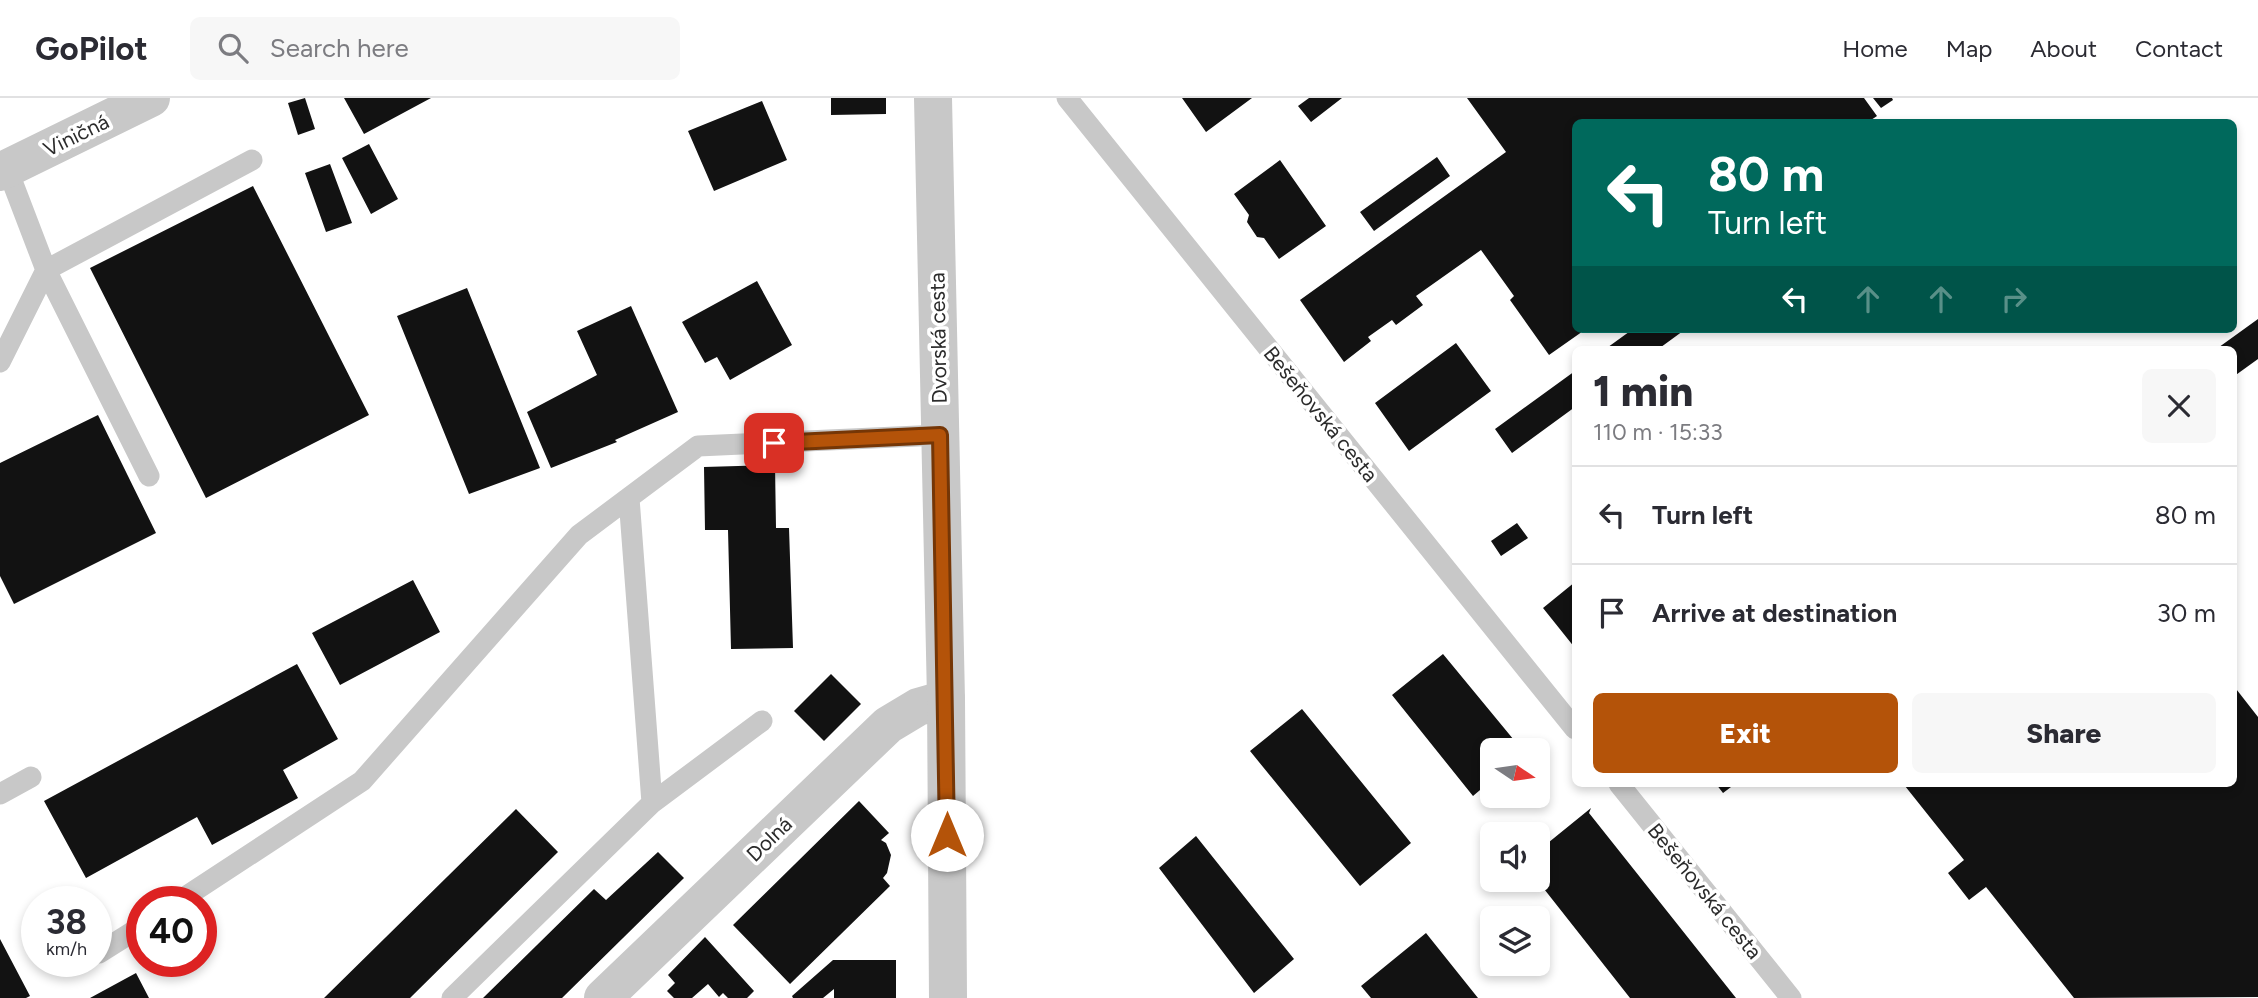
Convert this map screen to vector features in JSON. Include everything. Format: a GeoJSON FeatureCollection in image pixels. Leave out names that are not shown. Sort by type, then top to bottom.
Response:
{"type":"FeatureCollection","features":[{"type":"Feature","properties":{"kind":"street","name":"Viničná"},"geometry":{"type":"LineString","coordinates":[[2,164],[151,98]]}},
{"type":"Feature","properties":{"kind":"street","name":"Dvorská cesta"},"geometry":{"type":"LineString","coordinates":[[933,98],[946,699],[948,998]]}},
{"type":"Feature","properties":{"kind":"street","name":"Dolná"},"geometry":{"type":"LineString","coordinates":[[603,998],[888,725],[918,707],[946,699]]}},
{"type":"Feature","properties":{"kind":"lane","name":"Bešeňovská cesta"},"geometry":{"type":"LineString","coordinates":[[1067,98],[1572,725]]}},
{"type":"Feature","properties":{"kind":"lane"},"geometry":{"type":"LineString","coordinates":[[0,362],[46,270],[252,160]]}},
{"type":"Feature","properties":{"kind":"lane"},"geometry":{"type":"LineString","coordinates":[[2,164],[46,270],[149,476]]}},
{"type":"Feature","properties":{"kind":"lane"},"geometry":{"type":"LineString","coordinates":[[202,886],[362,781],[579,534],[698,446],[940,435]]}},
{"type":"Feature","properties":{"kind":"lane"},"geometry":{"type":"LineString","coordinates":[[629,498],[652,803]]}},
{"type":"Feature","properties":{"kind":"lane"},"geometry":{"type":"LineString","coordinates":[[452,998],[652,803],[762,721]]}},
{"type":"Feature","properties":{"kind":"lane"},"geometry":{"type":"LineString","coordinates":[[0,794],[31,777]]}},
{"type":"Feature","properties":{"kind":"lane","name":"Bešeňovská cesta"},"geometry":{"type":"LineString","coordinates":[[1621,787],[1791,998]]}},
{"type":"Feature","properties":{"kind":"building"},"geometry":{"type":"Polygon","coordinates":[[[305,98],[315,129],[298,135],[288,103],[305,98]]]}},
{"type":"Feature","properties":{"kind":"building"},"geometry":{"type":"Polygon","coordinates":[[[344,98],[431,98],[364,134],[344,98]]]}},
{"type":"Feature","properties":{"kind":"building"},"geometry":{"type":"Polygon","coordinates":[[[831,98],[886,98],[886,114],[831,115],[831,98]]]}},
{"type":"Feature","properties":{"kind":"building"},"geometry":{"type":"Polygon","coordinates":[[[1182,98],[1252,98],[1206,132],[1182,98]]]}},
{"type":"Feature","properties":{"kind":"building"},"geometry":{"type":"Polygon","coordinates":[[[1309,98],[1342,98],[1311,122],[1298,106],[1309,98]]]}},
{"type":"Feature","properties":{"kind":"building"},"geometry":{"type":"Polygon","coordinates":[[[1467,98],[1864,98],[1877,116],[1872,119],[1572,119],[1572,333],[1580,333],[1549,355],[1510,300],[1514,296],[1481,250],[1416,296],[1423,305],[1396,325],[1392,320],[1368,337],[1371,341],[1344,362],[1300,300],[1506,152],[1467,98]]]}},
{"type":"Feature","properties":{"kind":"building"},"geometry":{"type":"Polygon","coordinates":[[[1873,98],[1892,98],[1893,100],[1881,108],[1873,98]]]}},
{"type":"Feature","properties":{"kind":"building"},"geometry":{"type":"Polygon","coordinates":[[[762,101],[787,160],[714,191],[688,131],[762,101]]]}},
{"type":"Feature","properties":{"kind":"building"},"geometry":{"type":"Polygon","coordinates":[[[369,144],[398,199],[371,214],[342,158],[369,144]]]}},
{"type":"Feature","properties":{"kind":"building"},"geometry":{"type":"Polygon","coordinates":[[[1437,157],[1450,176],[1374,231],[1360,212],[1437,157]]]}},
{"type":"Feature","properties":{"kind":"building"},"geometry":{"type":"Polygon","coordinates":[[[1280,160],[1326,226],[1279,259],[1264,238],[1257,237],[1247,222],[1249,215],[1234,194],[1280,160]]]}},
{"type":"Feature","properties":{"kind":"building"},"geometry":{"type":"Polygon","coordinates":[[[330,164],[352,223],[326,232],[305,173],[330,164]]]}},
{"type":"Feature","properties":{"kind":"building"},"geometry":{"type":"Polygon","coordinates":[[[253,186],[369,415],[206,498],[90,268],[253,186]]]}},
{"type":"Feature","properties":{"kind":"building"},"geometry":{"type":"Polygon","coordinates":[[[757,281],[792,345],[730,380],[717,357],[705,363],[682,322],[757,281]]]}},
{"type":"Feature","properties":{"kind":"building"},"geometry":{"type":"Polygon","coordinates":[[[467,288],[540,468],[469,494],[397,316],[467,288]]]}},
{"type":"Feature","properties":{"kind":"building"},"geometry":{"type":"Polygon","coordinates":[[[631,306],[678,412],[615,440],[617,442],[551,468],[527,412],[597,375],[577,331],[631,306]]]}},
{"type":"Feature","properties":{"kind":"building"},"geometry":{"type":"Polygon","coordinates":[[[2258,319],[2258,359],[2237,374],[2237,346],[2221,346],[2258,319]]]}},
{"type":"Feature","properties":{"kind":"building"},"geometry":{"type":"Polygon","coordinates":[[[1627,333],[1680,333],[1662,346],[1610,346],[1627,333]]]}},
{"type":"Feature","properties":{"kind":"building"},"geometry":{"type":"Polygon","coordinates":[[[1456,343],[1491,391],[1409,451],[1375,403],[1456,343]]]}},
{"type":"Feature","properties":{"kind":"building"},"geometry":{"type":"Polygon","coordinates":[[[1572,373],[1572,409],[1512,453],[1495,429],[1572,373]]]}},
{"type":"Feature","properties":{"kind":"building"},"geometry":{"type":"Polygon","coordinates":[[[98,415],[156,533],[14,604],[0,576],[0,463],[98,415]]]}},
{"type":"Feature","properties":{"kind":"building"},"geometry":{"type":"Polygon","coordinates":[[[775,465],[776,528],[789,528],[793,648],[731,649],[728,530],[705,530],[704,467],[775,465]]]}},
{"type":"Feature","properties":{"kind":"building"},"geometry":{"type":"Polygon","coordinates":[[[1517,523],[1528,538],[1501,556],[1491,541],[1517,523]]]}},
{"type":"Feature","properties":{"kind":"building"},"geometry":{"type":"Polygon","coordinates":[[[413,580],[440,632],[340,685],[312,633],[413,580]]]}},
{"type":"Feature","properties":{"kind":"building"},"geometry":{"type":"Polygon","coordinates":[[[1572,584],[1572,644],[1543,608],[1572,584]]]}},
{"type":"Feature","properties":{"kind":"building"},"geometry":{"type":"Polygon","coordinates":[[[1443,654],[1512,738],[1480,738],[1480,790],[1473,796],[1392,695],[1443,654]]]}},
{"type":"Feature","properties":{"kind":"building"},"geometry":{"type":"Polygon","coordinates":[[[297,664],[338,739],[283,770],[298,798],[212,845],[197,817],[86,878],[44,801],[297,664]]]}},
{"type":"Feature","properties":{"kind":"building"},"geometry":{"type":"Polygon","coordinates":[[[831,674],[861,704],[824,741],[794,711],[831,674]]]}},
{"type":"Feature","properties":{"kind":"building"},"geometry":{"type":"Polygon","coordinates":[[[2237,690],[2258,717],[2258,997],[2074,998],[1986,887],[1969,900],[1948,873],[1964,860],[1906,787],[2237,787],[2237,690]]]}},
{"type":"Feature","properties":{"kind":"building"},"geometry":{"type":"Polygon","coordinates":[[[1302,709],[1411,843],[1360,886],[1250,751],[1302,709]]]}},
{"type":"Feature","properties":{"kind":"building"},"geometry":{"type":"Polygon","coordinates":[[[1718,787],[1731,787],[1723,793],[1718,787]]]}},
{"type":"Feature","properties":{"kind":"building"},"geometry":{"type":"Polygon","coordinates":[[[859,801],[889,833],[881,840],[886,843],[891,855],[887,873],[883,878],[890,886],[790,984],[733,925],[859,801]]]}},
{"type":"Feature","properties":{"kind":"building"},"geometry":{"type":"Polygon","coordinates":[[[1591,808],[1589,813],[1736,998],[1630,998],[1546,892],[1550,892],[1550,841],[1591,808]]]}},
{"type":"Feature","properties":{"kind":"building"},"geometry":{"type":"Polygon","coordinates":[[[516,809],[558,852],[410,998],[324,998],[516,809]]]}},
{"type":"Feature","properties":{"kind":"building"},"geometry":{"type":"Polygon","coordinates":[[[1196,836],[1294,959],[1254,993],[1159,868],[1196,836]]]}},
{"type":"Feature","properties":{"kind":"building"},"geometry":{"type":"Polygon","coordinates":[[[658,852],[684,878],[562,998],[483,998],[594,889],[606,900],[658,852]]]}},
{"type":"Feature","properties":{"kind":"building"},"geometry":{"type":"Polygon","coordinates":[[[1426,933],[1478,998],[1371,998],[1361,986],[1426,933]]]}},
{"type":"Feature","properties":{"kind":"building"},"geometry":{"type":"Polygon","coordinates":[[[705,937],[754,991],[747,998],[728,998],[723,993],[719,997],[708,984],[692,998],[674,998],[667,991],[675,983],[668,975],[705,937]]]}},
{"type":"Feature","properties":{"kind":"building"},"geometry":{"type":"Polygon","coordinates":[[[0,939],[30,996],[26,998],[0,998],[0,939]]]}},
{"type":"Feature","properties":{"kind":"building"},"geometry":{"type":"Polygon","coordinates":[[[833,960],[896,960],[896,998],[834,998],[834,989],[823,998],[793,998],[792,996],[833,960]]]}},
{"type":"Feature","properties":{"kind":"building"},"geometry":{"type":"Polygon","coordinates":[[[129,977],[138,977],[149,998],[90,998],[129,977]]]}},
{"type":"Feature","properties":{"kind":"route"},"geometry":{"type":"LineString","coordinates":[[774,443],[940,435],[947,835]]}}]}
